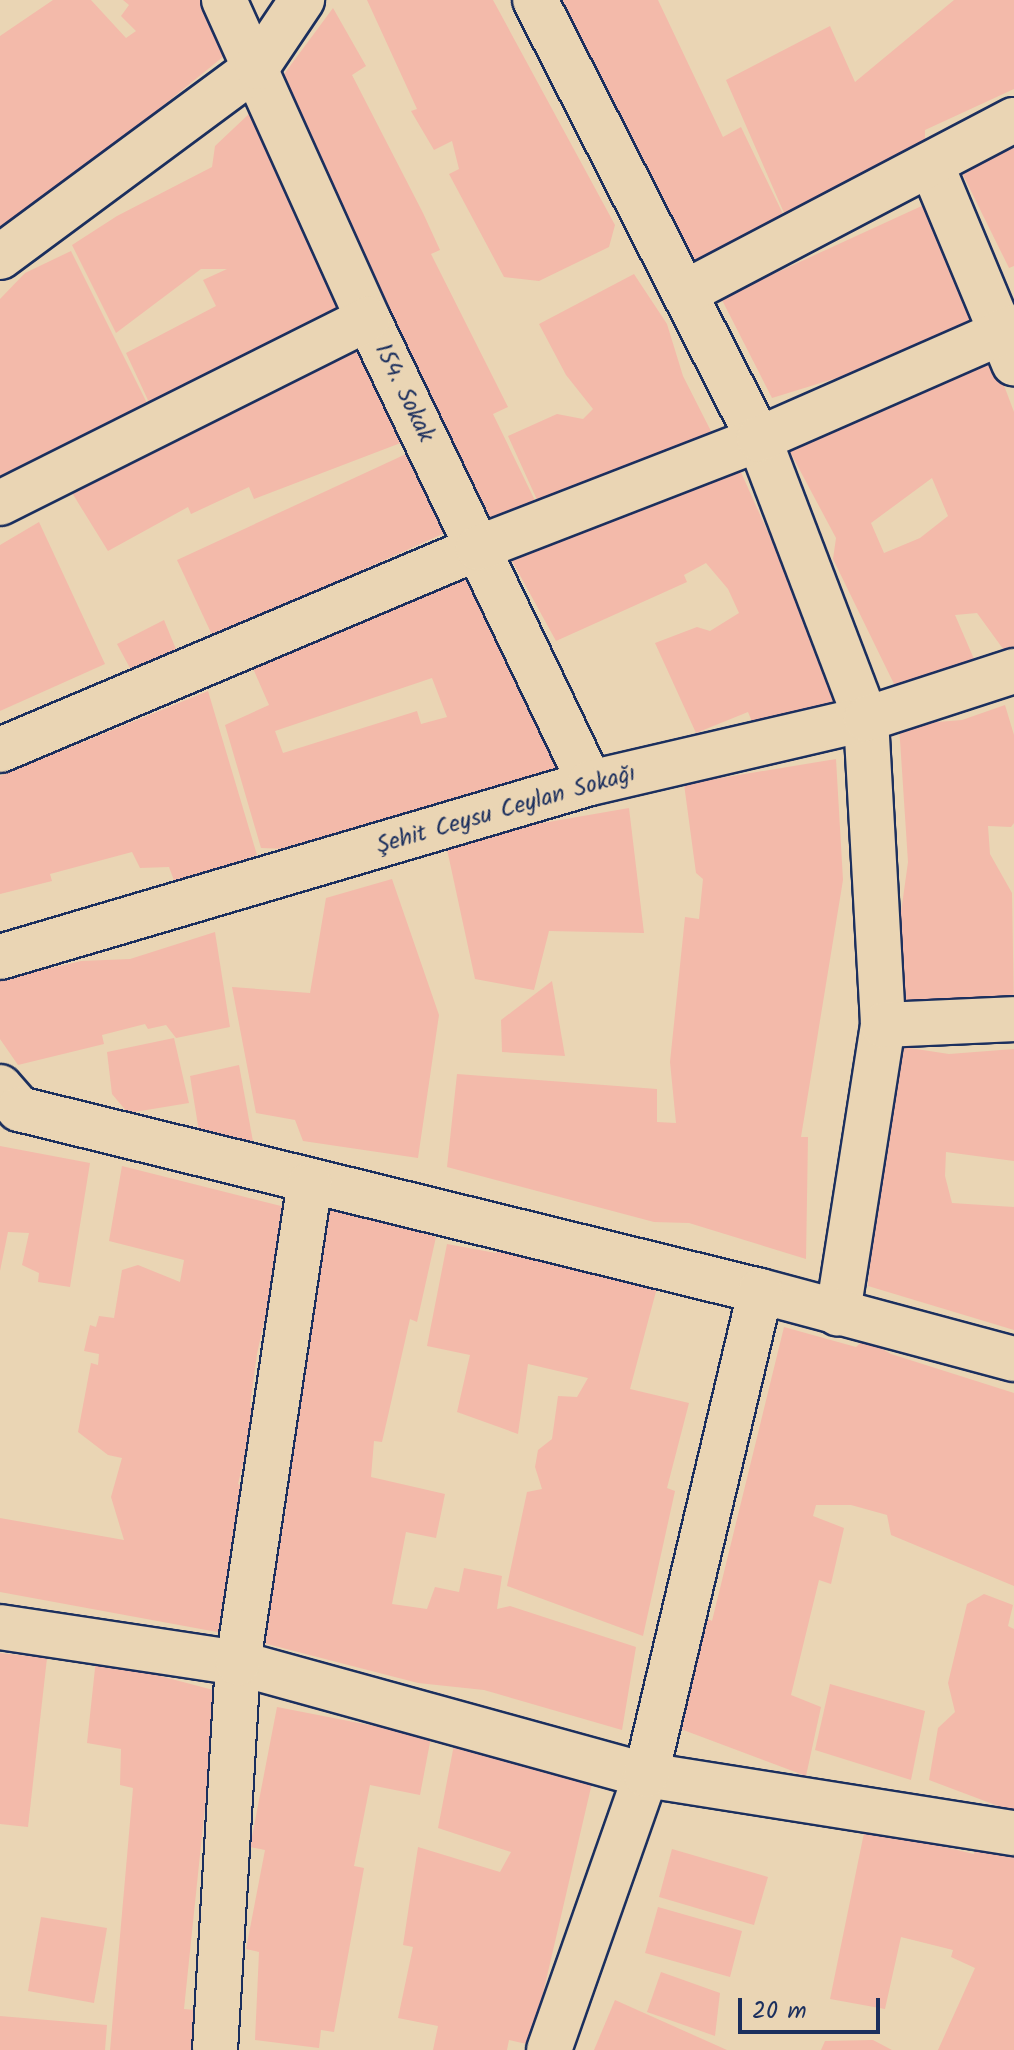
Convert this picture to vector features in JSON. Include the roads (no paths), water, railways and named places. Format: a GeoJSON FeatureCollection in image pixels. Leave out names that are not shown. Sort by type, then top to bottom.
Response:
{"type":"FeatureCollection","features":[{"type":"Feature","properties":{"kind":"street","name":"154. Sokak"},"geometry":{"type":"LineString","coordinates":[[224,0],[257,67],[368,319],[590,783]]}},
{"type":"Feature","properties":{"kind":"street"},"geometry":{"type":"LineString","coordinates":[[0,257],[257,67],[302,0]]}},
{"type":"Feature","properties":{"kind":"street"},"geometry":{"type":"LineString","coordinates":[[535,0],[759,439],[866,719],[883,1025],[838,1314]]}},
{"type":"Feature","properties":{"kind":"street"},"geometry":{"type":"LineString","coordinates":[[686,292],[1014,120]]}},
{"type":"Feature","properties":{"kind":"street"},"geometry":{"type":"LineString","coordinates":[[0,750],[478,548],[1009,340],[931,164]]}},
{"type":"Feature","properties":{"kind":"street"},"geometry":{"type":"LineString","coordinates":[[0,503],[368,319]]}},
{"type":"Feature","properties":{"kind":"street","name":"Şehit Ceysu Ceylan Sokağı"},"geometry":{"type":"LineString","coordinates":[[0,957],[590,783],[866,719],[1014,671]]}},
{"type":"Feature","properties":{"kind":"street"},"geometry":{"type":"LineString","coordinates":[[883,1025],[1014,1019]]}},
{"type":"Feature","properties":{"kind":"street"},"geometry":{"type":"LineString","coordinates":[[0,1087],[19,1109],[310,1184],[760,1291],[1014,1359]]}},
{"type":"Feature","properties":{"kind":"street"},"geometry":{"type":"LineString","coordinates":[[215,2050],[238,1663],[310,1184]]}},
{"type":"Feature","properties":{"kind":"street"},"geometry":{"type":"LineString","coordinates":[[549,2050],[646,1775],[760,1291]]}},
{"type":"Feature","properties":{"kind":"street"},"geometry":{"type":"LineString","coordinates":[[0,1627],[238,1663],[646,1775],[1014,1833]]}}]}
